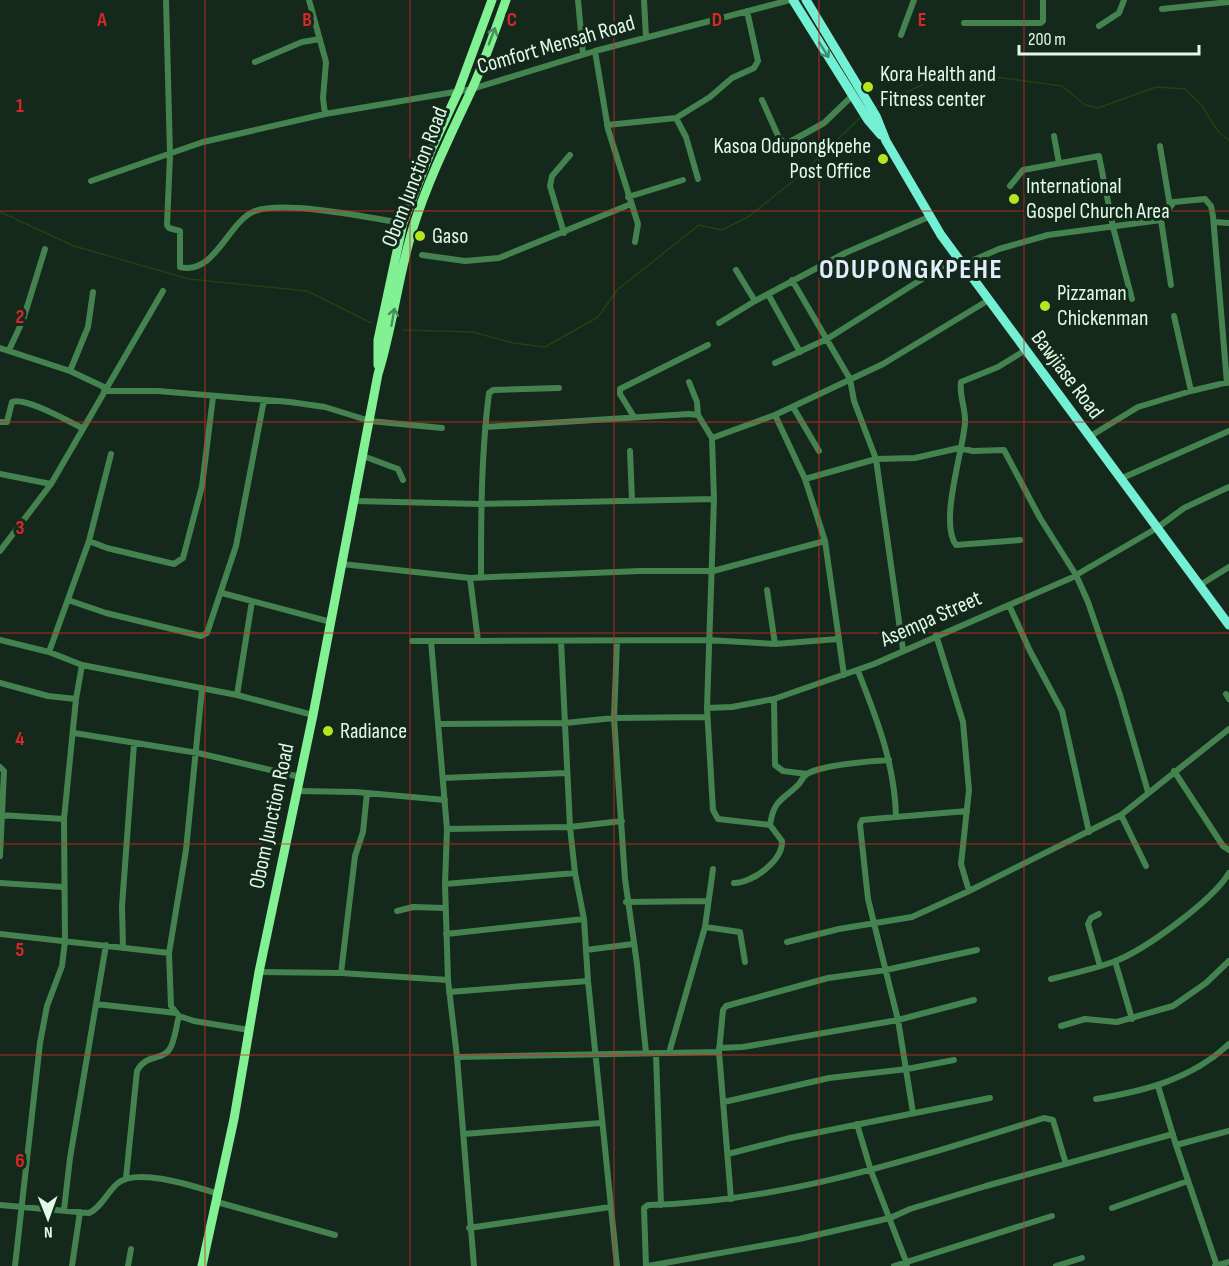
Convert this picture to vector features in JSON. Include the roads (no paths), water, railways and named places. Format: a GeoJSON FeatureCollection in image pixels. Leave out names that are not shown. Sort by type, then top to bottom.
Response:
{"type":"FeatureCollection","features":[{"type":"Feature","properties":{"kind":"main road","name":"Obom Junction Road"},"geometry":{"type":"LineString","coordinates":[[378,374],[378,340],[403,224],[432,148],[458,92],[492,0]]}},
{"type":"Feature","properties":{"kind":"main road","name":"Obom Junction Road"},"geometry":{"type":"LineString","coordinates":[[202,1266],[218,1198],[259,972],[298,791],[378,374],[388,342],[401,273],[413,226],[440,158],[472,89],[506,0]]}},
{"type":"Feature","properties":{"kind":"main road","name":"Bawjiase Road"},"geometry":{"type":"LineString","coordinates":[[791,0],[852,96],[864,106]]}},
{"type":"Feature","properties":{"kind":"main road","name":"Bawjiase Road"},"geometry":{"type":"LineString","coordinates":[[806,0],[864,106],[959,261],[1229,625]]}},
{"type":"Feature","properties":{"kind":"street"},"geometry":{"type":"LineString","coordinates":[[166,0],[170,155],[167,225],[169,228],[180,231],[179,259],[183,268],[198,265],[212,255],[244,220],[258,210],[307,208],[403,224]]}},
{"type":"Feature","properties":{"kind":"street"},"geometry":{"type":"LineString","coordinates":[[309,0],[326,62],[323,104],[325,114]]}},
{"type":"Feature","properties":{"kind":"street"},"geometry":{"type":"LineString","coordinates":[[578,0],[583,54]]}},
{"type":"Feature","properties":{"kind":"street"},"geometry":{"type":"LineString","coordinates":[[644,0],[646,37]]}},
{"type":"Feature","properties":{"kind":"street","name":"Comfort Mensah Road"},"geometry":{"type":"LineString","coordinates":[[91,181],[203,142],[325,114],[472,89],[583,54],[791,0]]}},
{"type":"Feature","properties":{"kind":"street"},"geometry":{"type":"LineString","coordinates":[[901,35],[914,0]]}},
{"type":"Feature","properties":{"kind":"street"},"geometry":{"type":"LineString","coordinates":[[964,23],[1041,23],[1043,21],[1043,0]]}},
{"type":"Feature","properties":{"kind":"street"},"geometry":{"type":"LineString","coordinates":[[1099,26],[1119,13],[1124,0]]}},
{"type":"Feature","properties":{"kind":"street"},"geometry":{"type":"LineString","coordinates":[[1162,9],[1229,2]]}},
{"type":"Feature","properties":{"kind":"street"},"geometry":{"type":"LineString","coordinates":[[607,124],[676,118],[710,97],[732,78],[757,65],[747,11]]}},
{"type":"Feature","properties":{"kind":"street"},"geometry":{"type":"LineString","coordinates":[[255,62],[302,42],[320,39]]}},
{"type":"Feature","properties":{"kind":"street"},"geometry":{"type":"LineString","coordinates":[[595,51],[607,124],[638,224],[635,242]]}},
{"type":"Feature","properties":{"kind":"street"},"geometry":{"type":"LineString","coordinates":[[762,100],[779,138],[786,144],[824,123],[852,96]]}},
{"type":"Feature","properties":{"kind":"street"},"geometry":{"type":"LineString","coordinates":[[676,118],[686,137],[698,179]]}},
{"type":"Feature","properties":{"kind":"street"},"geometry":{"type":"LineString","coordinates":[[1054,136],[1059,163]]}},
{"type":"Feature","properties":{"kind":"street"},"geometry":{"type":"LineString","coordinates":[[1160,147],[1170,206]]}},
{"type":"Feature","properties":{"kind":"street"},"geometry":{"type":"LineString","coordinates":[[564,233],[550,186],[552,176],[570,155]]}},
{"type":"Feature","properties":{"kind":"street"},"geometry":{"type":"LineString","coordinates":[[1010,186],[1023,170],[1099,156],[1113,227],[1132,299]]}},
{"type":"Feature","properties":{"kind":"street"},"geometry":{"type":"LineString","coordinates":[[628,196],[683,180]]}},
{"type":"Feature","properties":{"kind":"street"},"geometry":{"type":"LineString","coordinates":[[775,363],[827,339],[959,261],[1048,235],[1161,220],[1174,202],[1205,199],[1211,206],[1214,222],[1228,383],[1191,391],[1138,407],[1089,437]]}},
{"type":"Feature","properties":{"kind":"street"},"geometry":{"type":"LineString","coordinates":[[422,255],[465,261],[499,258],[631,204]]}},
{"type":"Feature","properties":{"kind":"street"},"geometry":{"type":"LineString","coordinates":[[719,322],[845,253],[931,216]]}},
{"type":"Feature","properties":{"kind":"street"},"geometry":{"type":"LineString","coordinates":[[1161,220],[1171,285]]}},
{"type":"Feature","properties":{"kind":"street"},"geometry":{"type":"LineString","coordinates":[[1214,222],[1229,223]]}},
{"type":"Feature","properties":{"kind":"street"},"geometry":{"type":"LineString","coordinates":[[9,350],[22,320],[45,249]]}},
{"type":"Feature","properties":{"kind":"street"},"geometry":{"type":"LineString","coordinates":[[735,270],[755,301]]}},
{"type":"Feature","properties":{"kind":"street"},"geometry":{"type":"LineString","coordinates":[[792,280],[850,379],[854,401],[876,459],[903,650]]}},
{"type":"Feature","properties":{"kind":"street"},"geometry":{"type":"LineString","coordinates":[[0,551],[51,484],[163,291]]}},
{"type":"Feature","properties":{"kind":"street"},"geometry":{"type":"LineString","coordinates":[[70,371],[88,327],[93,292]]}},
{"type":"Feature","properties":{"kind":"street"},"geometry":{"type":"LineString","coordinates":[[768,294],[800,352]]}},
{"type":"Feature","properties":{"kind":"street"},"geometry":{"type":"LineString","coordinates":[[712,438],[776,415],[850,379],[918,345],[987,301]]}},
{"type":"Feature","properties":{"kind":"street"},"geometry":{"type":"LineString","coordinates":[[1174,316],[1191,391]]}},
{"type":"Feature","properties":{"kind":"street"},"geometry":{"type":"LineString","coordinates":[[634,417],[620,394],[620,389],[708,345]]}},
{"type":"Feature","properties":{"kind":"street"},"geometry":{"type":"LineString","coordinates":[[0,348],[70,371],[105,389],[158,391],[325,407],[370,420],[442,428]]}},
{"type":"Feature","properties":{"kind":"street"},"geometry":{"type":"LineString","coordinates":[[1020,540],[956,546],[952,540],[951,504],[959,448],[965,426],[961,382],[998,367],[1024,351]]}},
{"type":"Feature","properties":{"kind":"street"},"geometry":{"type":"LineString","coordinates":[[689,382],[697,402],[698,415],[712,438],[713,571],[706,708],[713,810],[718,819],[770,825],[782,842],[778,854],[752,880],[734,883]]}},
{"type":"Feature","properties":{"kind":"street"},"geometry":{"type":"LineString","coordinates":[[481,578],[480,504],[489,393],[493,390],[560,388]]}},
{"type":"Feature","properties":{"kind":"street"},"geometry":{"type":"LineString","coordinates":[[89,541],[107,548],[174,564],[183,558],[202,486],[213,397]]}},
{"type":"Feature","properties":{"kind":"street"},"geometry":{"type":"LineString","coordinates":[[68,600],[106,613],[201,636],[207,633],[236,546],[264,400]]}},
{"type":"Feature","properties":{"kind":"street"},"geometry":{"type":"LineString","coordinates":[[0,422],[8,422],[12,402],[16,401],[41,409],[82,428]]}},
{"type":"Feature","properties":{"kind":"street"},"geometry":{"type":"LineString","coordinates":[[792,407],[819,451]]}},
{"type":"Feature","properties":{"kind":"street"},"geometry":{"type":"LineString","coordinates":[[485,427],[698,415]]}},
{"type":"Feature","properties":{"kind":"street"},"geometry":{"type":"LineString","coordinates":[[776,415],[805,479],[825,541],[844,675]]}},
{"type":"Feature","properties":{"kind":"street"},"geometry":{"type":"LineString","coordinates":[[1119,479],[1229,431]]}},
{"type":"Feature","properties":{"kind":"street"},"geometry":{"type":"LineString","coordinates":[[805,479],[876,459],[915,458],[959,448],[973,451],[1004,450],[1040,518],[1076,575],[1120,695],[1148,792]]}},
{"type":"Feature","properties":{"kind":"street"},"geometry":{"type":"LineString","coordinates":[[630,452],[632,500]]}},
{"type":"Feature","properties":{"kind":"street"},"geometry":{"type":"LineString","coordinates":[[48,652],[89,541],[111,454]]}},
{"type":"Feature","properties":{"kind":"street"},"geometry":{"type":"LineString","coordinates":[[363,456],[398,469],[403,480]]}},
{"type":"Feature","properties":{"kind":"street"},"geometry":{"type":"LineString","coordinates":[[0,474],[51,484]]}},
{"type":"Feature","properties":{"kind":"street","name":"Asempa Street"},"geometry":{"type":"LineString","coordinates":[[706,708],[732,707],[774,699],[858,671],[1076,575],[1157,528],[1184,508],[1229,487]]}},
{"type":"Feature","properties":{"kind":"street"},"geometry":{"type":"LineString","coordinates":[[355,501],[480,504],[714,499]]}},
{"type":"Feature","properties":{"kind":"street"},"geometry":{"type":"LineString","coordinates":[[342,564],[470,578],[640,571],[713,571],[825,541]]}},
{"type":"Feature","properties":{"kind":"street"},"geometry":{"type":"LineString","coordinates":[[1200,585],[1229,567]]}},
{"type":"Feature","properties":{"kind":"street"},"geometry":{"type":"LineString","coordinates":[[470,578],[478,641]]}},
{"type":"Feature","properties":{"kind":"street"},"geometry":{"type":"LineString","coordinates":[[767,590],[775,644]]}},
{"type":"Feature","properties":{"kind":"street"},"geometry":{"type":"LineString","coordinates":[[222,593],[331,622]]}},
{"type":"Feature","properties":{"kind":"street"},"geometry":{"type":"LineString","coordinates":[[237,695],[252,601]]}},
{"type":"Feature","properties":{"kind":"street"},"geometry":{"type":"LineString","coordinates":[[1009,605],[1062,711],[1089,832]]}},
{"type":"Feature","properties":{"kind":"street"},"geometry":{"type":"LineString","coordinates":[[936,635],[963,722],[969,790],[961,864],[969,891]]}},
{"type":"Feature","properties":{"kind":"street"},"geometry":{"type":"LineString","coordinates":[[412,641],[708,640],[775,644],[838,639]]}},
{"type":"Feature","properties":{"kind":"street"},"geometry":{"type":"LineString","coordinates":[[0,640],[48,652],[82,665],[237,695],[313,715]]}},
{"type":"Feature","properties":{"kind":"street"},"geometry":{"type":"LineString","coordinates":[[617,640],[614,717],[626,902],[646,1053]]}},
{"type":"Feature","properties":{"kind":"street"},"geometry":{"type":"LineString","coordinates":[[431,641],[447,829],[445,908],[448,980],[458,1058],[469,1228],[474,1266]]}},
{"type":"Feature","properties":{"kind":"street"},"geometry":{"type":"LineString","coordinates":[[561,641],[570,827],[575,873],[584,919],[588,981],[617,1266]]}},
{"type":"Feature","properties":{"kind":"street"},"geometry":{"type":"LineString","coordinates":[[15,1266],[40,1043],[47,1006],[62,966],[65,941],[64,819],[76,699],[82,665]]}},
{"type":"Feature","properties":{"kind":"street"},"geometry":{"type":"LineString","coordinates":[[858,671],[881,729],[889,760],[896,817]]}},
{"type":"Feature","properties":{"kind":"street"},"geometry":{"type":"LineString","coordinates":[[0,683],[48,696],[76,699]]}},
{"type":"Feature","properties":{"kind":"street"},"geometry":{"type":"LineString","coordinates":[[126,1178],[137,1071],[142,1063],[165,1054],[171,1049],[178,1015],[171,1006],[169,953],[186,850],[198,753],[202,689]]}},
{"type":"Feature","properties":{"kind":"street"},"geometry":{"type":"LineString","coordinates":[[774,699],[775,765],[783,771],[807,774],[854,762],[889,760]]}},
{"type":"Feature","properties":{"kind":"street"},"geometry":{"type":"LineString","coordinates":[[439,724],[565,723],[614,717],[707,717]]}},
{"type":"Feature","properties":{"kind":"street"},"geometry":{"type":"LineString","coordinates":[[74,732],[134,744],[198,753],[300,777]]}},
{"type":"Feature","properties":{"kind":"street"},"geometry":{"type":"LineString","coordinates":[[787,942],[839,929],[912,917],[969,891],[1121,815],[1174,771],[1228,732]]}},
{"type":"Feature","properties":{"kind":"street"},"geometry":{"type":"LineString","coordinates":[[123,948],[122,906],[134,744]]}},
{"type":"Feature","properties":{"kind":"street"},"geometry":{"type":"LineString","coordinates":[[0,767],[4,771],[0,856]]}},
{"type":"Feature","properties":{"kind":"street"},"geometry":{"type":"LineString","coordinates":[[1174,771],[1223,846],[1229,850]]}},
{"type":"Feature","properties":{"kind":"street"},"geometry":{"type":"LineString","coordinates":[[443,778],[567,772]]}},
{"type":"Feature","properties":{"kind":"street"},"geometry":{"type":"LineString","coordinates":[[770,825],[778,801],[798,786],[807,774]]}},
{"type":"Feature","properties":{"kind":"street"},"geometry":{"type":"LineString","coordinates":[[298,791],[367,793],[445,800]]}},
{"type":"Feature","properties":{"kind":"street"},"geometry":{"type":"LineString","coordinates":[[341,973],[355,856],[363,832],[367,793]]}},
{"type":"Feature","properties":{"kind":"street"},"geometry":{"type":"LineString","coordinates":[[913,1113],[898,1020],[868,899],[860,825],[862,820],[867,819],[967,811]]}},
{"type":"Feature","properties":{"kind":"street"},"geometry":{"type":"LineString","coordinates":[[1,815],[64,819]]}},
{"type":"Feature","properties":{"kind":"street"},"geometry":{"type":"LineString","coordinates":[[1121,815],[1146,866]]}},
{"type":"Feature","properties":{"kind":"street"},"geometry":{"type":"LineString","coordinates":[[447,829],[570,827],[622,821]]}},
{"type":"Feature","properties":{"kind":"street"},"geometry":{"type":"LineString","coordinates":[[669,1053],[705,927],[713,869]]}},
{"type":"Feature","properties":{"kind":"street"},"geometry":{"type":"LineString","coordinates":[[445,884],[575,873]]}},
{"type":"Feature","properties":{"kind":"street"},"geometry":{"type":"LineString","coordinates":[[1051,979],[1115,961],[1152,940],[1221,886],[1229,873]]}},
{"type":"Feature","properties":{"kind":"street"},"geometry":{"type":"LineString","coordinates":[[0,883],[63,887]]}},
{"type":"Feature","properties":{"kind":"street"},"geometry":{"type":"LineString","coordinates":[[626,902],[707,901]]}},
{"type":"Feature","properties":{"kind":"street"},"geometry":{"type":"LineString","coordinates":[[397,911],[413,907],[445,908]]}},
{"type":"Feature","properties":{"kind":"street"},"geometry":{"type":"LineString","coordinates":[[1099,914],[1091,918],[1088,924],[1100,966]]}},
{"type":"Feature","properties":{"kind":"street"},"geometry":{"type":"LineString","coordinates":[[446,934],[584,919]]}},
{"type":"Feature","properties":{"kind":"street"},"geometry":{"type":"LineString","coordinates":[[705,927],[740,932],[745,962]]}},
{"type":"Feature","properties":{"kind":"street"},"geometry":{"type":"LineString","coordinates":[[0,934],[169,953]]}},
{"type":"Feature","properties":{"kind":"street"},"geometry":{"type":"LineString","coordinates":[[586,950],[633,944]]}},
{"type":"Feature","properties":{"kind":"street"},"geometry":{"type":"LineString","coordinates":[[64,1210],[70,1158],[106,945]]}},
{"type":"Feature","properties":{"kind":"street"},"geometry":{"type":"LineString","coordinates":[[731,1198],[719,1050],[723,1010],[726,1006],[828,978],[886,970],[977,950]]}},
{"type":"Feature","properties":{"kind":"street"},"geometry":{"type":"LineString","coordinates":[[1115,961],[1132,1018]]}},
{"type":"Feature","properties":{"kind":"street"},"geometry":{"type":"LineString","coordinates":[[1061,1026],[1085,1019],[1108,1022],[1132,1018],[1173,1006],[1206,983],[1229,961]]}},
{"type":"Feature","properties":{"kind":"street"},"geometry":{"type":"LineString","coordinates":[[259,972],[341,973],[448,980]]}},
{"type":"Feature","properties":{"kind":"street"},"geometry":{"type":"LineString","coordinates":[[449,992],[588,981]]}},
{"type":"Feature","properties":{"kind":"street"},"geometry":{"type":"LineString","coordinates":[[458,1058],[719,1050],[898,1020],[974,1000]]}},
{"type":"Feature","properties":{"kind":"street"},"geometry":{"type":"LineString","coordinates":[[96,1004],[178,1015],[249,1030]]}},
{"type":"Feature","properties":{"kind":"street"},"geometry":{"type":"LineString","coordinates":[[1096,1099],[1158,1086],[1197,1068],[1229,1044]]}},
{"type":"Feature","properties":{"kind":"street"},"geometry":{"type":"LineString","coordinates":[[656,1053],[661,1204]]}},
{"type":"Feature","properties":{"kind":"street"},"geometry":{"type":"LineString","coordinates":[[724,1102],[829,1078],[907,1069],[954,1060]]}},
{"type":"Feature","properties":{"kind":"street"},"geometry":{"type":"LineString","coordinates":[[1158,1086],[1216,1266],[1229,1262]]}},
{"type":"Feature","properties":{"kind":"street"},"geometry":{"type":"LineString","coordinates":[[728,1154],[857,1124],[990,1098]]}},
{"type":"Feature","properties":{"kind":"street"},"geometry":{"type":"LineString","coordinates":[[1066,1164],[1053,1120],[1049,1118],[871,1171],[731,1198],[648,1205],[644,1208],[647,1266],[800,1239],[890,1218],[910,1209],[1173,1134]]}},
{"type":"Feature","properties":{"kind":"street"},"geometry":{"type":"LineString","coordinates":[[464,1134],[602,1123]]}},
{"type":"Feature","properties":{"kind":"street"},"geometry":{"type":"LineString","coordinates":[[857,1124],[871,1171],[907,1264]]}},
{"type":"Feature","properties":{"kind":"street"},"geometry":{"type":"LineString","coordinates":[[1176,1145],[1229,1131]]}},
{"type":"Feature","properties":{"kind":"street"},"geometry":{"type":"LineString","coordinates":[[0,1205],[89,1213],[96,1210],[117,1183],[126,1178],[174,1182],[335,1234]]}},
{"type":"Feature","properties":{"kind":"street"},"geometry":{"type":"LineString","coordinates":[[1112,1208],[1188,1181]]}},
{"type":"Feature","properties":{"kind":"street"},"geometry":{"type":"LineString","coordinates":[[469,1228],[610,1207]]}},
{"type":"Feature","properties":{"kind":"street"},"geometry":{"type":"LineString","coordinates":[[72,1266],[80,1212]]}},
{"type":"Feature","properties":{"kind":"street"},"geometry":{"type":"LineString","coordinates":[[894,1266],[907,1264],[1052,1216]]}},
{"type":"Feature","properties":{"kind":"street"},"geometry":{"type":"LineString","coordinates":[[128,1266],[131,1249]]}},
{"type":"Feature","properties":{"kind":"street"},"geometry":{"type":"LineString","coordinates":[[1056,1266],[1082,1258]]}},
{"type":"Feature","properties":{"kind":"waterway"},"geometry":{"type":"LineString","coordinates":[[876,107],[930,81],[996,77],[1062,86],[1085,105],[1098,108],[1156,87],[1185,89],[1200,104],[1217,129],[1229,140]]}},
{"type":"Feature","properties":{"kind":"waterway"},"geometry":{"type":"LineString","coordinates":[[403,330],[473,332],[513,343],[545,347],[598,317],[617,290],[699,225],[722,230],[748,217],[797,178],[862,116]]}},
{"type":"Feature","properties":{"kind":"waterway"},"geometry":{"type":"LineString","coordinates":[[0,212],[74,246],[189,279],[307,291],[371,323]]}},
{"type":"Feature","properties":{"kind":"place","name":"Kora Health and Fitness center"},"geometry":{"type":"Point","coordinates":[868,87]}},
{"type":"Feature","properties":{"kind":"place","name":"Kasoa Odupongkpehe Post Office"},"geometry":{"type":"Point","coordinates":[883,159]}},
{"type":"Feature","properties":{"kind":"place","name":"International Gospel Church Area"},"geometry":{"type":"Point","coordinates":[1014,199]}},
{"type":"Feature","properties":{"kind":"place","name":"Gaso"},"geometry":{"type":"Point","coordinates":[420,236]}},
{"type":"Feature","properties":{"kind":"place","name":"Pizzaman Chickenman"},"geometry":{"type":"Point","coordinates":[1045,306]}},
{"type":"Feature","properties":{"kind":"place","name":"Radiance"},"geometry":{"type":"Point","coordinates":[328,731]}},
{"type":"Feature","properties":{"kind":"district","name":"ODUPONGKPEHE"},"geometry":{"type":"Point","coordinates":[911,269]}}]}
